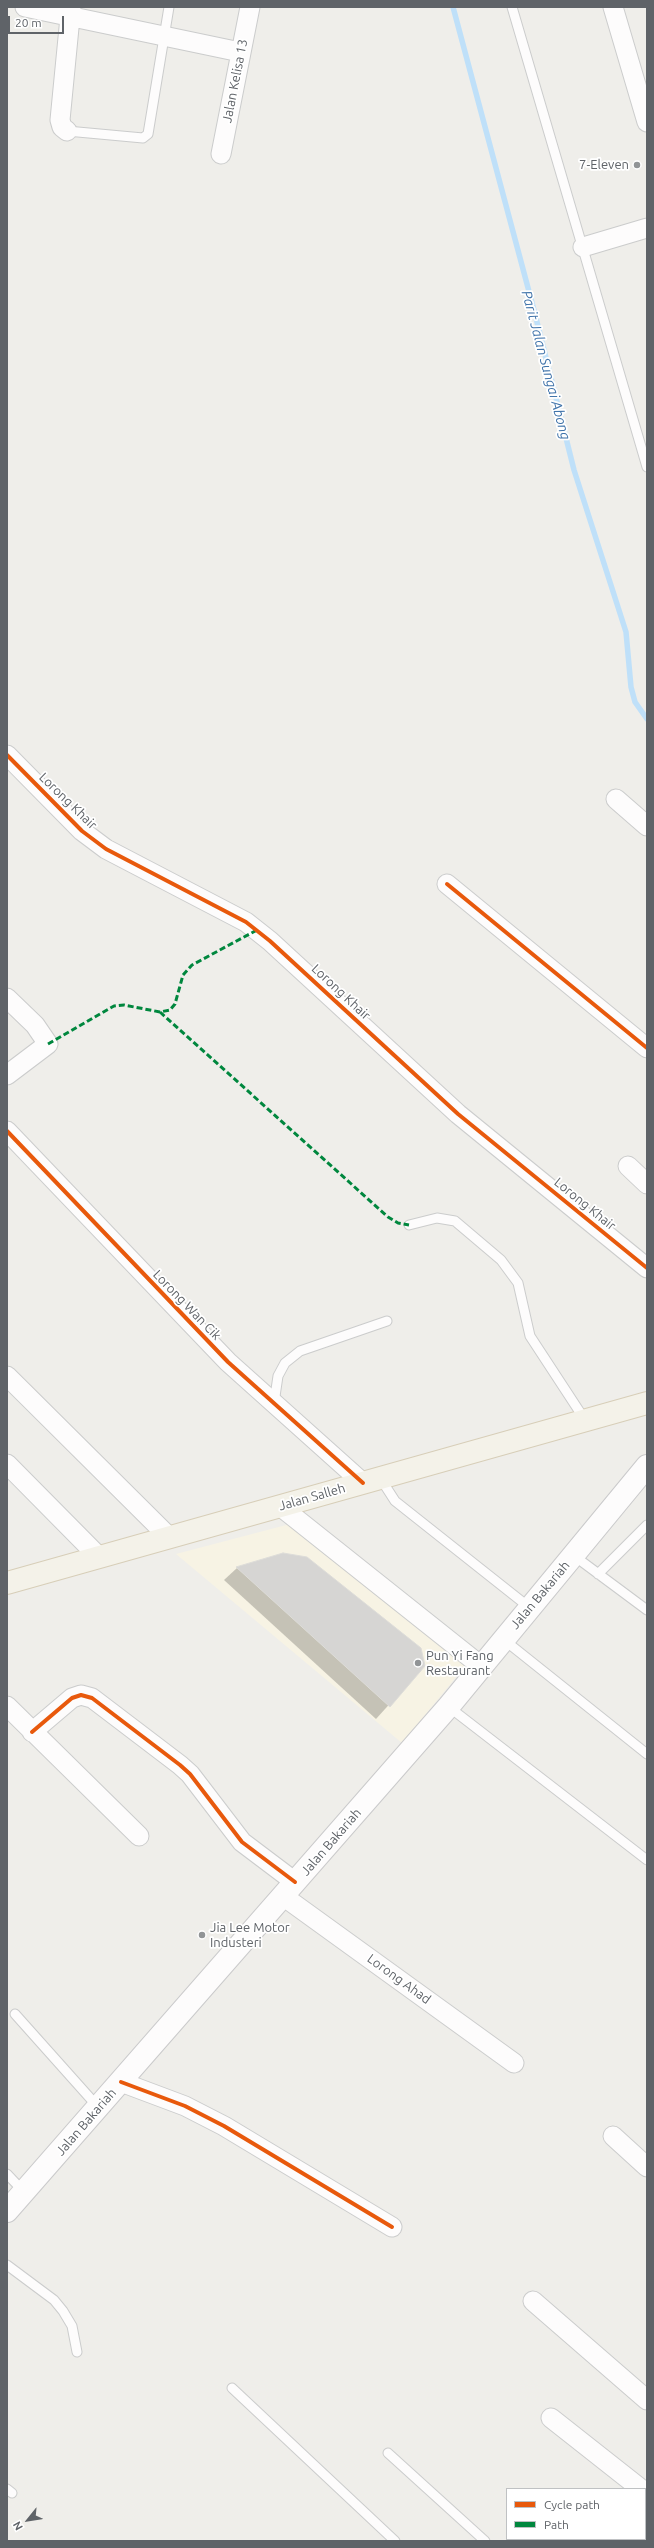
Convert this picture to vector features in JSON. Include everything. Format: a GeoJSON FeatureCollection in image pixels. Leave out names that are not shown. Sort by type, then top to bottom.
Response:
{"type":"FeatureCollection","features":[{"type":"Feature","properties":{"kind":"main road","name":"Jalan Salleh"},"geometry":{"type":"LineString","coordinates":[[7,1583],[647,1403]]}},
{"type":"Feature","properties":{"kind":"main road"},"geometry":{"type":"LineString","coordinates":[[616,1411],[647,1417]]}},
{"type":"Feature","properties":{"kind":"main road","name":"Jalan Bakariah"},"geometry":{"type":"LineString","coordinates":[[7,2211],[449,1706],[647,1466]]}},
{"type":"Feature","properties":{"kind":"street"},"geometry":{"type":"LineString","coordinates":[[24,7],[70,12],[165,36],[240,52]]}},
{"type":"Feature","properties":{"kind":"street","name":"Jalan Kelisa 13"},"geometry":{"type":"LineString","coordinates":[[221,154],[250,7]]}},
{"type":"Feature","properties":{"kind":"street"},"geometry":{"type":"LineString","coordinates":[[613,7],[647,122]]}},
{"type":"Feature","properties":{"kind":"street"},"geometry":{"type":"LineString","coordinates":[[67,131],[62,127],[60,120],[70,12]]}},
{"type":"Feature","properties":{"kind":"street"},"geometry":{"type":"LineString","coordinates":[[582,247],[647,228]]}},
{"type":"Feature","properties":{"kind":"street","name":"Lorong Khair"},"geometry":{"type":"LineString","coordinates":[[7,755],[82,831],[106,849],[246,922],[270,941],[458,1114],[647,1268]]}},
{"type":"Feature","properties":{"kind":"street"},"geometry":{"type":"LineString","coordinates":[[616,799],[647,826]]}},
{"type":"Feature","properties":{"kind":"street"},"geometry":{"type":"LineString","coordinates":[[447,884],[647,1048]]}},
{"type":"Feature","properties":{"kind":"street"},"geometry":{"type":"LineString","coordinates":[[7,998],[35,1025],[48,1044],[7,1075]]}},
{"type":"Feature","properties":{"kind":"street","name":"Lorong Wan Cik"},"geometry":{"type":"LineString","coordinates":[[7,1131],[228,1362],[363,1483]]}},
{"type":"Feature","properties":{"kind":"street"},"geometry":{"type":"LineString","coordinates":[[628,1166],[647,1184]]}},
{"type":"Feature","properties":{"kind":"street"},"geometry":{"type":"LineString","coordinates":[[7,1376],[169,1537]]}},
{"type":"Feature","properties":{"kind":"street"},"geometry":{"type":"LineString","coordinates":[[7,1464],[99,1557]]}},
{"type":"Feature","properties":{"kind":"street"},"geometry":{"type":"LineString","coordinates":[[280,1506],[481,1666]]}},
{"type":"Feature","properties":{"kind":"street","name":"Lorong Ahad"},"geometry":{"type":"LineString","coordinates":[[32,1732],[72,1698],[81,1694],[92,1698],[190,1774],[242,1842],[289,1889],[514,2063]]}},
{"type":"Feature","properties":{"kind":"street"},"geometry":{"type":"LineString","coordinates":[[7,1706],[139,1836]]}},
{"type":"Feature","properties":{"kind":"street"},"geometry":{"type":"LineString","coordinates":[[121,2082],[185,2106],[224,2126],[392,2227]]}},
{"type":"Feature","properties":{"kind":"street"},"geometry":{"type":"LineString","coordinates":[[613,2136],[647,2167]]}},
{"type":"Feature","properties":{"kind":"street"},"geometry":{"type":"LineString","coordinates":[[534,2301],[647,2400]]}},
{"type":"Feature","properties":{"kind":"street"},"geometry":{"type":"LineString","coordinates":[[551,2418],[639,2488]]}},
{"type":"Feature","properties":{"kind":"lane"},"geometry":{"type":"LineString","coordinates":[[67,131],[145,137],[150,126],[169,7]]}},
{"type":"Feature","properties":{"kind":"lane"},"geometry":{"type":"LineString","coordinates":[[512,7],[647,467]]}},
{"type":"Feature","properties":{"kind":"lane"},"geometry":{"type":"LineString","coordinates":[[409,1225],[437,1218],[455,1221],[501,1260],[518,1283],[530,1336],[585,1420]]}},
{"type":"Feature","properties":{"kind":"lane"},"geometry":{"type":"LineString","coordinates":[[274,1402],[278,1376],[285,1364],[300,1351],[387,1321]]}},
{"type":"Feature","properties":{"kind":"lane"},"geometry":{"type":"LineString","coordinates":[[385,1476],[386,1487],[396,1501],[530,1608]]}},
{"type":"Feature","properties":{"kind":"lane"},"geometry":{"type":"LineString","coordinates":[[598,1574],[647,1525]]}},
{"type":"Feature","properties":{"kind":"lane"},"geometry":{"type":"LineString","coordinates":[[573,1555],[647,1610]]}},
{"type":"Feature","properties":{"kind":"lane"},"geometry":{"type":"LineString","coordinates":[[503,1639],[647,1754]]}},
{"type":"Feature","properties":{"kind":"lane"},"geometry":{"type":"LineString","coordinates":[[449,1706],[647,1860]]}},
{"type":"Feature","properties":{"kind":"lane"},"geometry":{"type":"LineString","coordinates":[[14,2014],[98,2107]]}},
{"type":"Feature","properties":{"kind":"lane"},"geometry":{"type":"LineString","coordinates":[[7,2174],[24,2192]]}},
{"type":"Feature","properties":{"kind":"lane"},"geometry":{"type":"LineString","coordinates":[[7,2265],[54,2300],[63,2311],[72,2326],[77,2352]]}},
{"type":"Feature","properties":{"kind":"lane"},"geometry":{"type":"LineString","coordinates":[[232,2388],[395,2541]]}},
{"type":"Feature","properties":{"kind":"lane"},"geometry":{"type":"LineString","coordinates":[[388,2453],[485,2541]]}},
{"type":"Feature","properties":{"kind":"shaded area"},"geometry":{"type":"Polygon","coordinates":[[[290,1524],[466,1665],[402,1743],[176,1554],[290,1524]]]}},
{"type":"Feature","properties":{"kind":"building"},"geometry":{"type":"Polygon","coordinates":[[[283,1553],[307,1557],[421,1648],[425,1666],[390,1707],[236,1567],[283,1553]]]}},
{"type":"Feature","properties":{"kind":"waterway","name":"Parit Jalan Sungai Abong"},"geometry":{"type":"LineString","coordinates":[[453,7],[535,314],[574,470],[626,632],[631,687],[635,702],[647,719]]}},
{"type":"Feature","properties":{"kind":"marked path"},"geometry":{"type":"LineString","coordinates":[[48,1044],[114,1006],[124,1005],[160,1012],[170,1010],[175,1004],[183,975],[192,965],[257,930]]}},
{"type":"Feature","properties":{"kind":"marked path"},"geometry":{"type":"LineString","coordinates":[[160,1012],[388,1217],[398,1223],[409,1225]]}},
{"type":"Feature","properties":{"kind":"cycle path"},"geometry":{"type":"LineString","coordinates":[[7,755],[82,831],[106,849],[246,922],[270,941],[458,1114],[647,1268]]}},
{"type":"Feature","properties":{"kind":"cycle path"},"geometry":{"type":"LineString","coordinates":[[447,884],[647,1048]]}},
{"type":"Feature","properties":{"kind":"cycle path"},"geometry":{"type":"LineString","coordinates":[[7,1131],[228,1362],[363,1483]]}},
{"type":"Feature","properties":{"kind":"cycle path"},"geometry":{"type":"LineString","coordinates":[[32,1732],[72,1698],[81,1695],[92,1698],[190,1774],[242,1842],[295,1882]]}},
{"type":"Feature","properties":{"kind":"cycle path"},"geometry":{"type":"LineString","coordinates":[[121,2082],[185,2106],[224,2126],[392,2227]]}},
{"type":"Feature","properties":{"kind":"place","name":"7-Eleven"},"geometry":{"type":"Point","coordinates":[637,165]}},
{"type":"Feature","properties":{"kind":"place","name":"Pun Yi Fang Restaurant"},"geometry":{"type":"Point","coordinates":[418,1663]}},
{"type":"Feature","properties":{"kind":"place","name":"Jia Lee Motor Industeri"},"geometry":{"type":"Point","coordinates":[202,1935]}}]}
